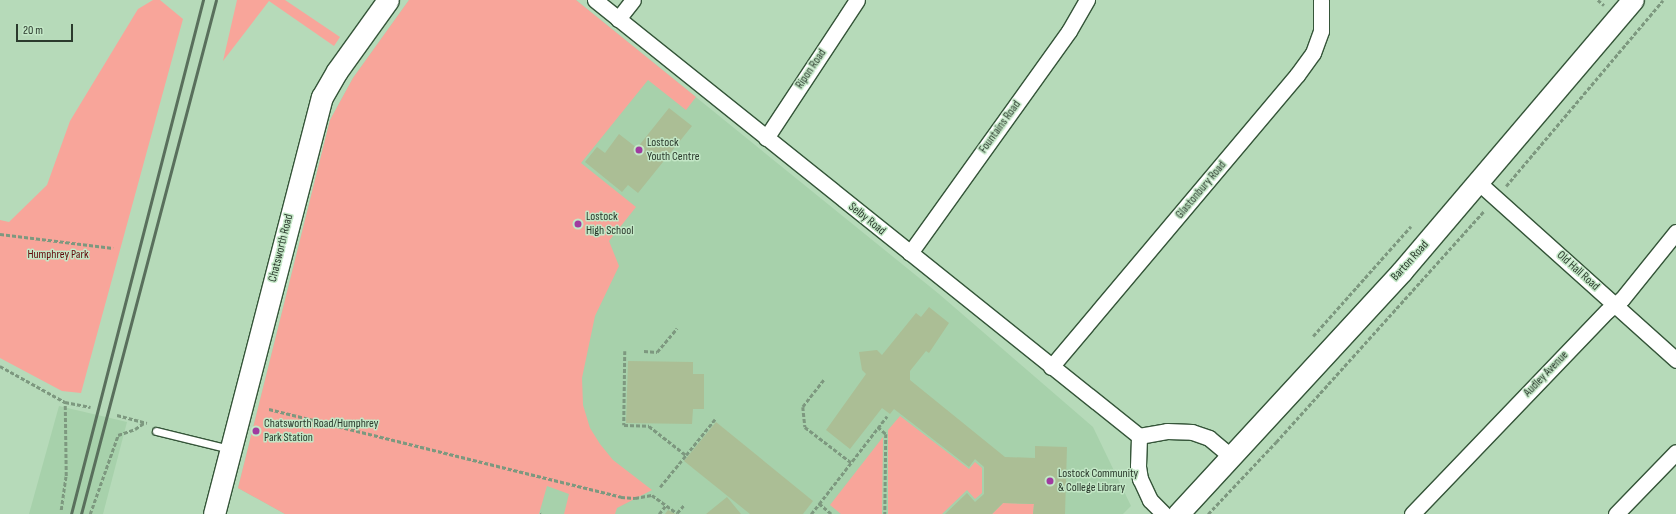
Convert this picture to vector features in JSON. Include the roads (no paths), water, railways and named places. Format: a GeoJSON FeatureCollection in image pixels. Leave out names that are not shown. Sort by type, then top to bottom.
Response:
{"type":"FeatureCollection","features":[{"type":"Feature","properties":{"kind":"street","name":"Chatsworth Road"},"geometry":{"type":"LineString","coordinates":[[214,514],[322,97],[337,71],[388,0]]}},
{"type":"Feature","properties":{"kind":"street","name":"Selby Road"},"geometry":{"type":"LineString","coordinates":[[595,0],[1051,367],[1140,436]]}},
{"type":"Feature","properties":{"kind":"street"},"geometry":{"type":"LineString","coordinates":[[618,19],[633,0]]}},
{"type":"Feature","properties":{"kind":"street","name":"Ripon Road"},"geometry":{"type":"LineString","coordinates":[[766,138],[857,0]]}},
{"type":"Feature","properties":{"kind":"street","name":"Fountains Road"},"geometry":{"type":"LineString","coordinates":[[910,253],[1068,31],[1087,0]]}},
{"type":"Feature","properties":{"kind":"street","name":"Glastonbury Road"},"geometry":{"type":"LineString","coordinates":[[1051,367],[1297,76],[1313,53],[1321,31],[1321,0]]}},
{"type":"Feature","properties":{"kind":"street","name":"Barton Road"},"geometry":{"type":"LineString","coordinates":[[1178,514],[1232,457],[1479,183],[1633,0]]}},
{"type":"Feature","properties":{"kind":"street","name":"Old Hall Road"},"geometry":{"type":"LineString","coordinates":[[1479,183],[1676,360]]}},
{"type":"Feature","properties":{"kind":"street","name":"Audley Avenue"},"geometry":{"type":"LineString","coordinates":[[1412,514],[1622,299],[1676,232]]}},
{"type":"Feature","properties":{"kind":"street"},"geometry":{"type":"LineString","coordinates":[[1164,514],[1150,500],[1140,479],[1138,466],[1140,436],[1167,431],[1192,432],[1209,438],[1232,457]]}},
{"type":"Feature","properties":{"kind":"street"},"geometry":{"type":"LineString","coordinates":[[1616,514],[1676,452]]}},
{"type":"Feature","properties":{"kind":"lane"},"geometry":{"type":"LineString","coordinates":[[156,431],[230,450]]}},
{"type":"Feature","properties":{"kind":"railway"},"geometry":{"type":"LineString","coordinates":[[71,514],[203,0]]}},
{"type":"Feature","properties":{"kind":"railway"},"geometry":{"type":"LineString","coordinates":[[81,514],[216,0]]}},
{"type":"Feature","properties":{"kind":"place","name":"Lostock Youth Centre"},"geometry":{"type":"Point","coordinates":[639,150]}},
{"type":"Feature","properties":{"kind":"place","name":"Lostock High School"},"geometry":{"type":"Point","coordinates":[578,224]}},
{"type":"Feature","properties":{"kind":"place","name":"Chatsworth Road/Humphrey Park Station"},"geometry":{"type":"Point","coordinates":[256,431]}},
{"type":"Feature","properties":{"kind":"place","name":"Lostock Community & College Library"},"geometry":{"type":"Point","coordinates":[1050,481]}},
{"type":"Feature","properties":{"kind":"park label","name":"Humphrey Park"},"geometry":{"type":"Point","coordinates":[58,255]}}]}
